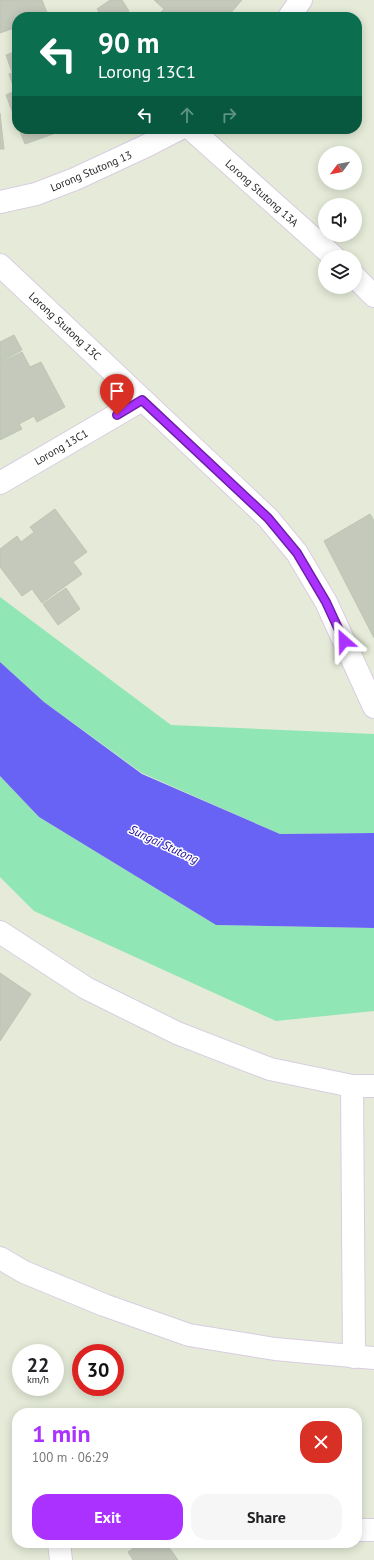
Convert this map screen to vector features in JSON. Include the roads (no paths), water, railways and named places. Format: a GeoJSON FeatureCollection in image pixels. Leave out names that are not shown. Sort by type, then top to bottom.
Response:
{"type":"FeatureCollection","features":[{"type":"Feature","properties":{"kind":"street"},"geometry":{"type":"LineString","coordinates":[[293,12],[301,0]]}},
{"type":"Feature","properties":{"kind":"street","name":"Lorong Stutong 13"},"geometry":{"type":"LineString","coordinates":[[0,202],[36,194],[75,179],[141,149],[170,134]]}},
{"type":"Feature","properties":{"kind":"street","name":"Lorong Stutong 13A"},"geometry":{"type":"LineString","coordinates":[[197,134],[326,250]]}},
{"type":"Feature","properties":{"kind":"street","name":"Lorong Stutong 13C"},"geometry":{"type":"LineString","coordinates":[[0,265],[268,518],[297,553],[326,602],[374,707]]}},
{"type":"Feature","properties":{"kind":"street"},"geometry":{"type":"LineString","coordinates":[[362,284],[374,296]]}},
{"type":"Feature","properties":{"kind":"street","name":"Lorong 13C1"},"geometry":{"type":"LineString","coordinates":[[0,483],[142,400]]}},
{"type":"Feature","properties":{"kind":"street"},"geometry":{"type":"LineString","coordinates":[[0,932],[86,988],[177,1033],[270,1069],[352,1086],[374,1086]]}},
{"type":"Feature","properties":{"kind":"street"},"geometry":{"type":"LineString","coordinates":[[0,1258],[24,1272],[104,1305],[189,1335],[275,1349],[364,1358],[352,1086]]}},
{"type":"Feature","properties":{"kind":"street"},"geometry":{"type":"LineString","coordinates":[[362,1530],[374,1530]]}},
{"type":"Feature","properties":{"kind":"street"},"geometry":{"type":"LineString","coordinates":[[60,1548],[61,1560]]}},
{"type":"Feature","properties":{"kind":"water","name":"Sungai Stutong"},"geometry":{"type":"Polygon","coordinates":[[[0,662],[44,702],[142,774],[280,834],[374,833],[374,928],[216,925],[39,817],[0,776],[0,662]]]}}]}
